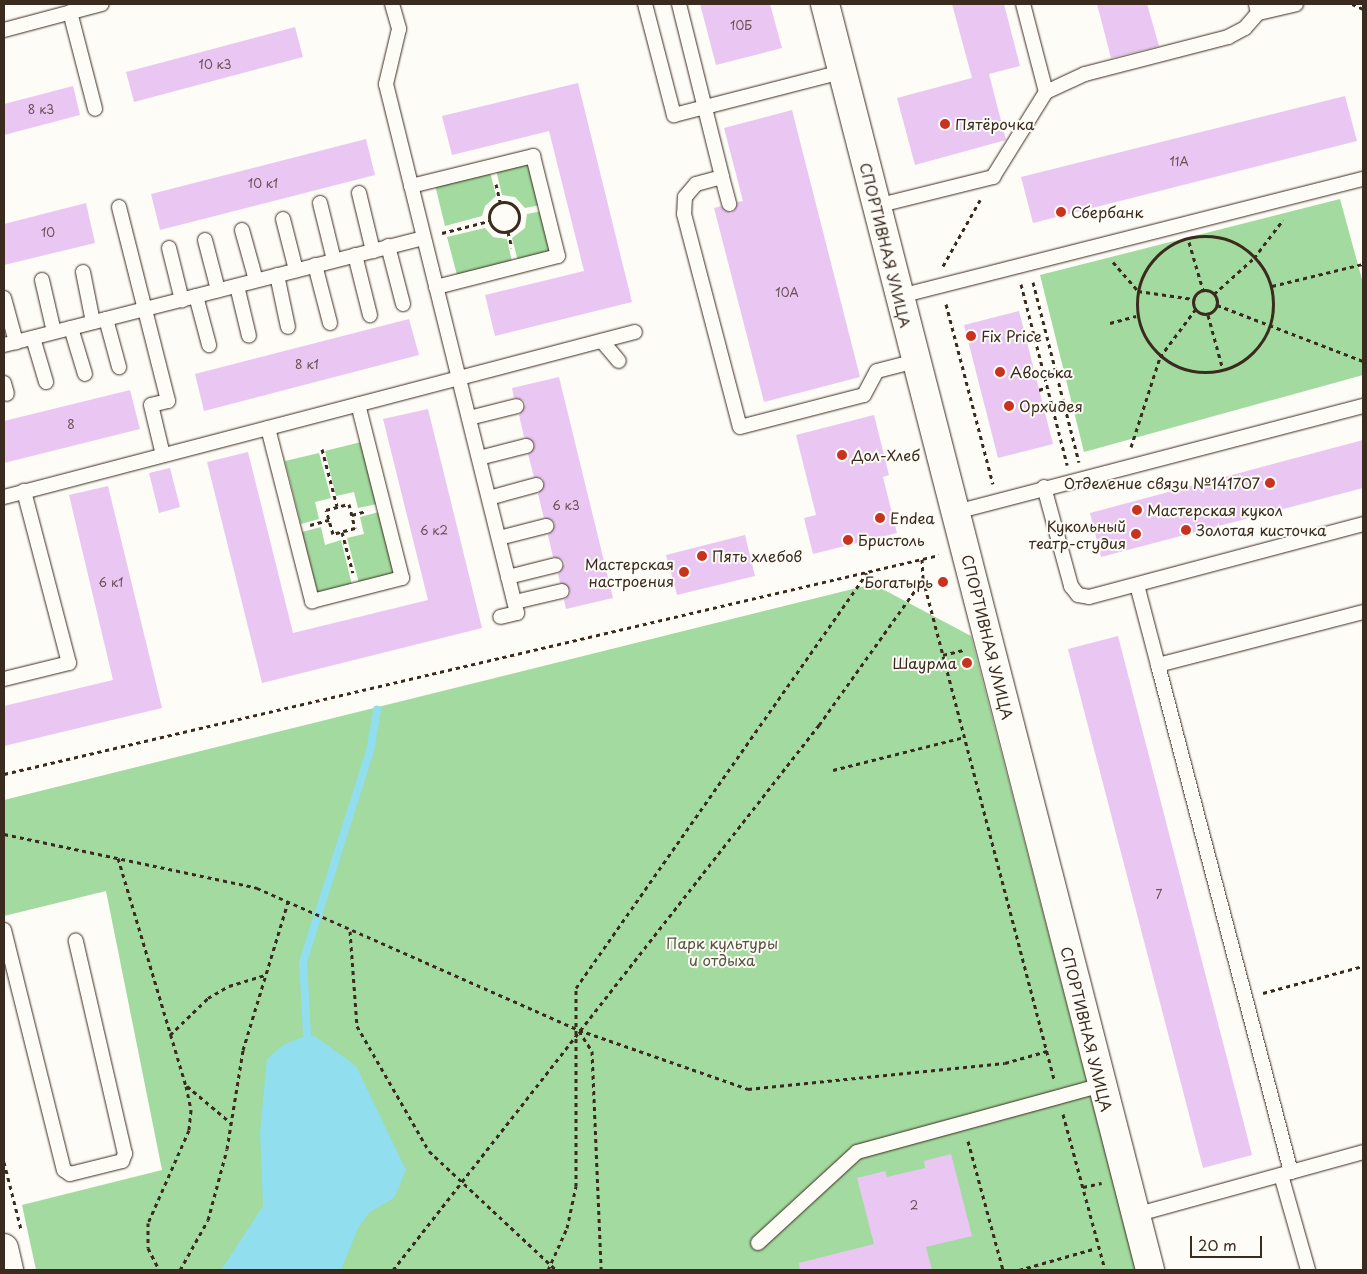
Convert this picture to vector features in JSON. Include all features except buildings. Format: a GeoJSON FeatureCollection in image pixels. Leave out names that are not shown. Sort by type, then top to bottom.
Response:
{"type":"FeatureCollection","features":[{"type":"Feature","properties":{"kind":"street","name":"СПОРТИВНАЯ УЛИЦА"},"geometry":{"type":"LineString","coordinates":[[825,4],[1150,1270]]}},
{"type":"Feature","properties":{"kind":"street"},"geometry":{"type":"LineString","coordinates":[[9,1270],[13,1241]]}},
{"type":"Feature","properties":{"kind":"lane"},"geometry":{"type":"LineString","coordinates":[[4,30],[102,4]]}},
{"type":"Feature","properties":{"kind":"lane"},"geometry":{"type":"LineString","coordinates":[[392,4],[399,30],[386,84],[518,613],[500,617]]}},
{"type":"Feature","properties":{"kind":"lane"},"geometry":{"type":"LineString","coordinates":[[646,4],[674,115],[842,72]]}},
{"type":"Feature","properties":{"kind":"lane"},"geometry":{"type":"LineString","coordinates":[[679,4],[729,204]]}},
{"type":"Feature","properties":{"kind":"lane"},"geometry":{"type":"LineString","coordinates":[[1023,4],[1046,92]]}},
{"type":"Feature","properties":{"kind":"lane"},"geometry":{"type":"LineString","coordinates":[[876,206],[993,177],[1046,92],[1085,74],[1228,37],[1245,28],[1257,8],[1296,4]]}},
{"type":"Feature","properties":{"kind":"lane"},"geometry":{"type":"LineString","coordinates":[[70,12],[95,109]]}},
{"type":"Feature","properties":{"kind":"lane"},"geometry":{"type":"LineString","coordinates":[[411,186],[533,156],[558,256],[436,287]]}},
{"type":"Feature","properties":{"kind":"lane"},"geometry":{"type":"LineString","coordinates":[[722,177],[696,184],[685,197],[684,214],[740,427],[864,395],[877,371],[916,361]]}},
{"type":"Feature","properties":{"kind":"lane"},"geometry":{"type":"LineString","coordinates":[[900,296],[1363,179]]}},
{"type":"Feature","properties":{"kind":"lane"},"geometry":{"type":"LineString","coordinates":[[359,193],[373,251]]}},
{"type":"Feature","properties":{"kind":"lane"},"geometry":{"type":"LineString","coordinates":[[320,203],[334,260]]}},
{"type":"Feature","properties":{"kind":"lane"},"geometry":{"type":"LineString","coordinates":[[119,207],[168,401],[151,406],[164,455]]}},
{"type":"Feature","properties":{"kind":"lane"},"geometry":{"type":"LineString","coordinates":[[283,219],[296,270]]}},
{"type":"Feature","properties":{"kind":"lane"},"geometry":{"type":"LineString","coordinates":[[242,230],[256,280]]}},
{"type":"Feature","properties":{"kind":"lane"},"geometry":{"type":"LineString","coordinates":[[4,298],[10,343],[424,238]]}},
{"type":"Feature","properties":{"kind":"lane"},"geometry":{"type":"LineString","coordinates":[[205,240],[218,290]]}},
{"type":"Feature","properties":{"kind":"lane"},"geometry":{"type":"LineString","coordinates":[[388,246],[403,304]]}},
{"type":"Feature","properties":{"kind":"lane"},"geometry":{"type":"LineString","coordinates":[[169,248],[182,300]]}},
{"type":"Feature","properties":{"kind":"lane"},"geometry":{"type":"LineString","coordinates":[[355,255],[370,315]]}},
{"type":"Feature","properties":{"kind":"lane"},"geometry":{"type":"LineString","coordinates":[[316,265],[330,323]]}},
{"type":"Feature","properties":{"kind":"lane"},"geometry":{"type":"LineString","coordinates":[[83,272],[119,367]]}},
{"type":"Feature","properties":{"kind":"lane"},"geometry":{"type":"LineString","coordinates":[[277,275],[288,327]]}},
{"type":"Feature","properties":{"kind":"lane"},"geometry":{"type":"LineString","coordinates":[[42,280],[54,332]]}},
{"type":"Feature","properties":{"kind":"lane"},"geometry":{"type":"LineString","coordinates":[[236,286],[249,336]]}},
{"type":"Feature","properties":{"kind":"lane"},"geometry":{"type":"LineString","coordinates":[[196,296],[209,345]]}},
{"type":"Feature","properties":{"kind":"lane"},"geometry":{"type":"LineString","coordinates":[[71,328],[84,374]]}},
{"type":"Feature","properties":{"kind":"lane"},"geometry":{"type":"LineString","coordinates":[[4,497],[636,332]]}},
{"type":"Feature","properties":{"kind":"lane"},"geometry":{"type":"LineString","coordinates":[[33,338],[46,382]]}},
{"type":"Feature","properties":{"kind":"lane"},"geometry":{"type":"LineString","coordinates":[[602,341],[619,361]]}},
{"type":"Feature","properties":{"kind":"lane"},"geometry":{"type":"LineString","coordinates":[[268,428],[312,601],[402,578],[358,404]]}},
{"type":"Feature","properties":{"kind":"lane"},"geometry":{"type":"LineString","coordinates":[[469,418],[517,406]]}},
{"type":"Feature","properties":{"kind":"lane"},"geometry":{"type":"LineString","coordinates":[[956,512],[1044,487],[1363,406]]}},
{"type":"Feature","properties":{"kind":"lane"},"geometry":{"type":"LineString","coordinates":[[479,458],[526,446]]}},
{"type":"Feature","properties":{"kind":"lane"},"geometry":{"type":"LineString","coordinates":[[489,498],[536,485]]}},
{"type":"Feature","properties":{"kind":"lane"},"geometry":{"type":"LineString","coordinates":[[1044,487],[1071,586],[1078,595],[1089,597],[1363,524]]}},
{"type":"Feature","properties":{"kind":"lane"},"geometry":{"type":"LineString","coordinates":[[4,679],[69,663],[24,491]]}},
{"type":"Feature","properties":{"kind":"lane"},"geometry":{"type":"LineString","coordinates":[[499,538],[546,526]]}},
{"type":"Feature","properties":{"kind":"lane"},"geometry":{"type":"LineString","coordinates":[[508,577],[556,565]]}},
{"type":"Feature","properties":{"kind":"lane"},"geometry":{"type":"LineString","coordinates":[[1137,585],[1245,998],[1308,1270]]}},
{"type":"Feature","properties":{"kind":"lane"},"geometry":{"type":"LineString","coordinates":[[515,602],[562,590]]}},
{"type":"Feature","properties":{"kind":"lane"},"geometry":{"type":"LineString","coordinates":[[1158,664],[1363,612]]}},
{"type":"Feature","properties":{"kind":"lane"},"geometry":{"type":"LineString","coordinates":[[4,930],[64,1170],[70,1174],[122,1161],[125,1154],[76,941]]}},
{"type":"Feature","properties":{"kind":"lane"},"geometry":{"type":"LineString","coordinates":[[758,1242],[857,1152],[1102,1086]]}},
{"type":"Feature","properties":{"kind":"lane"},"geometry":{"type":"LineString","coordinates":[[1135,1215],[1363,1152]]}},
{"type":"Feature","properties":{"kind":"path"},"geometry":{"type":"LineString","coordinates":[[1352,4],[1363,9]]}},
{"type":"Feature","properties":{"kind":"path"},"geometry":{"type":"LineString","coordinates":[[993,177],[935,287],[997,500]]}},
{"type":"Feature","properties":{"kind":"path"},"geometry":{"type":"LineString","coordinates":[[1214,294],[1254,258],[1301,195]]}},
{"type":"Feature","properties":{"kind":"path"},"geometry":{"type":"LineString","coordinates":[[500,202],[510,203],[519,214],[516,227],[508,232],[494,229],[489,221],[489,211],[500,202]]}},
{"type":"Feature","properties":{"kind":"path"},"geometry":{"type":"LineString","coordinates":[[424,238],[489,221]]}},
{"type":"Feature","properties":{"kind":"path"},"geometry":{"type":"LineString","coordinates":[[1188,238],[1203,290]]}},
{"type":"Feature","properties":{"kind":"path"},"geometry":{"type":"LineString","coordinates":[[1188,238],[1221,238],[1246,249],[1272,286],[1270,327],[1255,351],[1236,366],[1207,373],[1187,371],[1160,357],[1146,340],[1136,316],[1138,291],[1145,271],[1160,252],[1188,238]]}},
{"type":"Feature","properties":{"kind":"path"},"geometry":{"type":"LineString","coordinates":[[1100,246],[1138,291],[1193,300]]}},
{"type":"Feature","properties":{"kind":"path"},"geometry":{"type":"LineString","coordinates":[[1272,286],[1363,264]]}},
{"type":"Feature","properties":{"kind":"path"},"geometry":{"type":"LineString","coordinates":[[1023,265],[1048,388],[1077,479]]}},
{"type":"Feature","properties":{"kind":"path"},"geometry":{"type":"LineString","coordinates":[[1023,265],[1077,479]]}},
{"type":"Feature","properties":{"kind":"path"},"geometry":{"type":"LineString","coordinates":[[1203,290],[1214,294]]}},
{"type":"Feature","properties":{"kind":"path"},"geometry":{"type":"LineString","coordinates":[[1193,300],[1203,290]]}},
{"type":"Feature","properties":{"kind":"path"},"geometry":{"type":"LineString","coordinates":[[1214,294],[1217,305]]}},
{"type":"Feature","properties":{"kind":"path"},"geometry":{"type":"LineString","coordinates":[[1125,466],[1160,357],[1195,310],[1193,300]]}},
{"type":"Feature","properties":{"kind":"path"},"geometry":{"type":"LineString","coordinates":[[1217,305],[1270,327],[1363,361]]}},
{"type":"Feature","properties":{"kind":"path"},"geometry":{"type":"LineString","coordinates":[[1208,314],[1217,305]]}},
{"type":"Feature","properties":{"kind":"path"},"geometry":{"type":"LineString","coordinates":[[1195,310],[1208,314]]}},
{"type":"Feature","properties":{"kind":"path"},"geometry":{"type":"LineString","coordinates":[[1208,314],[1223,370]]}},
{"type":"Feature","properties":{"kind":"path"},"geometry":{"type":"LineString","coordinates":[[1110,322],[1136,316]]}},
{"type":"Feature","properties":{"kind":"path"},"geometry":{"type":"LineString","coordinates":[[1039,390],[1048,388]]}},
{"type":"Feature","properties":{"kind":"path"},"geometry":{"type":"LineString","coordinates":[[322,449],[337,506]]}},
{"type":"Feature","properties":{"kind":"path"},"geometry":{"type":"LineString","coordinates":[[349,504],[355,528],[342,532],[333,534],[326,510],[349,504]]}},
{"type":"Feature","properties":{"kind":"path"},"geometry":{"type":"LineString","coordinates":[[342,532],[357,589]]}},
{"type":"Feature","properties":{"kind":"path"},"geometry":{"type":"LineString","coordinates":[[4,774],[947,553]]}},
{"type":"Feature","properties":{"kind":"path"},"geometry":{"type":"LineString","coordinates":[[922,559],[923,579],[1058,1098],[1105,1270]]}},
{"type":"Feature","properties":{"kind":"path"},"geometry":{"type":"LineString","coordinates":[[548,1270],[567,1228],[576,1186],[576,988],[867,572]]}},
{"type":"Feature","properties":{"kind":"path"},"geometry":{"type":"LineString","coordinates":[[577,1029],[819,725],[923,579]]}},
{"type":"Feature","properties":{"kind":"path"},"geometry":{"type":"LineString","coordinates":[[943,655],[963,650]]}},
{"type":"Feature","properties":{"kind":"path"},"geometry":{"type":"LineString","coordinates":[[833,770],[964,737]]}},
{"type":"Feature","properties":{"kind":"path"},"geometry":{"type":"LineString","coordinates":[[4,834],[257,888],[577,1029],[748,1089],[1005,1063],[1047,1051]]}},
{"type":"Feature","properties":{"kind":"path"},"geometry":{"type":"LineString","coordinates":[[118,858],[186,1086],[191,1110],[188,1130],[148,1224],[148,1248],[159,1270]]}},
{"type":"Feature","properties":{"kind":"path"},"geometry":{"type":"LineString","coordinates":[[180,1270],[208,1220],[231,1123],[243,1050],[289,903]]}},
{"type":"Feature","properties":{"kind":"path"},"geometry":{"type":"LineString","coordinates":[[350,930],[357,1026],[429,1151],[463,1180],[556,1270]]}},
{"type":"Feature","properties":{"kind":"path"},"geometry":{"type":"LineString","coordinates":[[1245,998],[1363,966]]}},
{"type":"Feature","properties":{"kind":"path"},"geometry":{"type":"LineString","coordinates":[[170,1035],[208,998],[230,986],[266,975]]}},
{"type":"Feature","properties":{"kind":"path"},"geometry":{"type":"LineString","coordinates":[[577,1029],[592,1050],[601,1270]]}},
{"type":"Feature","properties":{"kind":"path"},"geometry":{"type":"LineString","coordinates":[[393,1270],[576,1034]]}},
{"type":"Feature","properties":{"kind":"path"},"geometry":{"type":"LineString","coordinates":[[186,1086],[231,1123]]}},
{"type":"Feature","properties":{"kind":"path"},"geometry":{"type":"LineString","coordinates":[[963,1123],[1003,1270]]}},
{"type":"Feature","properties":{"kind":"path"},"geometry":{"type":"LineString","coordinates":[[4,1162],[13,1241]]}},
{"type":"Feature","properties":{"kind":"path"},"geometry":{"type":"LineString","coordinates":[[1083,1187],[1102,1183]]}},
{"type":"Feature","properties":{"kind":"path"},"geometry":{"type":"LineString","coordinates":[[1019,1270],[1093,1249]]}},
{"type":"Feature","properties":{"kind":"green space"},"geometry":{"type":"Polygon","coordinates":[[[530,162],[541,205],[525,208],[515,197],[502,195],[496,170],[530,162]]]}},
{"type":"Feature","properties":{"kind":"green space"},"geometry":{"type":"Polygon","coordinates":[[[490,172],[496,196],[485,206],[482,216],[445,226],[435,185],[490,172]]]}},
{"type":"Feature","properties":{"kind":"green space"},"geometry":{"type":"Polygon","coordinates":[[[1340,199],[1363,283],[1363,375],[1084,452],[1040,275],[1340,199]]]}},
{"type":"Feature","properties":{"kind":"green space"},"geometry":{"type":"Polygon","coordinates":[[[542,211],[552,252],[518,261],[512,238],[525,228],[527,214],[542,211]]]}},
{"type":"Feature","properties":{"kind":"green space"},"geometry":{"type":"Polygon","coordinates":[[[485,228],[493,237],[507,239],[512,262],[457,275],[447,237],[485,228]]]}},
{"type":"Feature","properties":{"kind":"green space"},"geometry":{"type":"Polygon","coordinates":[[[361,442],[377,504],[358,508],[354,492],[336,496],[325,451],[361,442]]]}},
{"type":"Feature","properties":{"kind":"green space"},"geometry":{"type":"Polygon","coordinates":[[[319,453],[331,498],[315,502],[319,519],[301,524],[285,461],[319,453]]]}},
{"type":"Feature","properties":{"kind":"green space"},"geometry":{"type":"Polygon","coordinates":[[[379,512],[395,574],[359,583],[347,538],[364,534],[360,517],[379,512]]]}},
{"type":"Feature","properties":{"kind":"green space"},"geometry":{"type":"Polygon","coordinates":[[[321,527],[325,545],[341,540],[352,585],[318,594],[302,532],[321,527]]]}},
{"type":"Feature","properties":{"kind":"green space","name":"Парк культуры и отдыха"},"geometry":{"type":"Polygon","coordinates":[[[873,584],[971,636],[1136,1270],[36,1270],[22,1205],[162,1170],[106,891],[4,916],[4,800],[873,584]]]}},
{"type":"Feature","properties":{"kind":"water"},"geometry":{"type":"Polygon","coordinates":[[[307,1035],[316,1037],[356,1066],[406,1170],[394,1198],[370,1212],[359,1226],[341,1270],[221,1270],[263,1206],[260,1131],[267,1059],[283,1045],[307,1035]]]}},
{"type":"Feature","properties":{"kind":"waterway"},"geometry":{"type":"LineString","coordinates":[[307,1035],[303,962],[370,751],[377,710]]}},
{"type":"Feature","properties":{"kind":"place","name":"Пятёрочка"},"geometry":{"type":"Point","coordinates":[945,124]}},
{"type":"Feature","properties":{"kind":"place","name":"Сбербанк"},"geometry":{"type":"Point","coordinates":[1061,212]}},
{"type":"Feature","properties":{"kind":"place","name":"Fix Price"},"geometry":{"type":"Point","coordinates":[971,336]}},
{"type":"Feature","properties":{"kind":"place","name":"Авоська"},"geometry":{"type":"Point","coordinates":[1000,372]}},
{"type":"Feature","properties":{"kind":"place","name":"Орхидея"},"geometry":{"type":"Point","coordinates":[1009,406]}},
{"type":"Feature","properties":{"kind":"place","name":"Дол-Хлеб"},"geometry":{"type":"Point","coordinates":[842,455]}},
{"type":"Feature","properties":{"kind":"place","name":"Отделение связи №141707"},"geometry":{"type":"Point","coordinates":[1270,483]}},
{"type":"Feature","properties":{"kind":"place","name":"Мастерская кукол"},"geometry":{"type":"Point","coordinates":[1137,510]}},
{"type":"Feature","properties":{"kind":"place","name":"Endea"},"geometry":{"type":"Point","coordinates":[880,518]}},
{"type":"Feature","properties":{"kind":"place","name":"Золотая кисточка"},"geometry":{"type":"Point","coordinates":[1186,530]}},
{"type":"Feature","properties":{"kind":"place","name":"Кукольный театр-студия"},"geometry":{"type":"Point","coordinates":[1136,534]}},
{"type":"Feature","properties":{"kind":"place","name":"Бристоль"},"geometry":{"type":"Point","coordinates":[848,540]}},
{"type":"Feature","properties":{"kind":"place","name":"Пять хлебов"},"geometry":{"type":"Point","coordinates":[702,556]}},
{"type":"Feature","properties":{"kind":"place","name":"Мастерская настроения"},"geometry":{"type":"Point","coordinates":[684,572]}},
{"type":"Feature","properties":{"kind":"place","name":"Богатырь"},"geometry":{"type":"Point","coordinates":[943,582]}},
{"type":"Feature","properties":{"kind":"place","name":"Шаурма"},"geometry":{"type":"Point","coordinates":[967,663]}}]}
